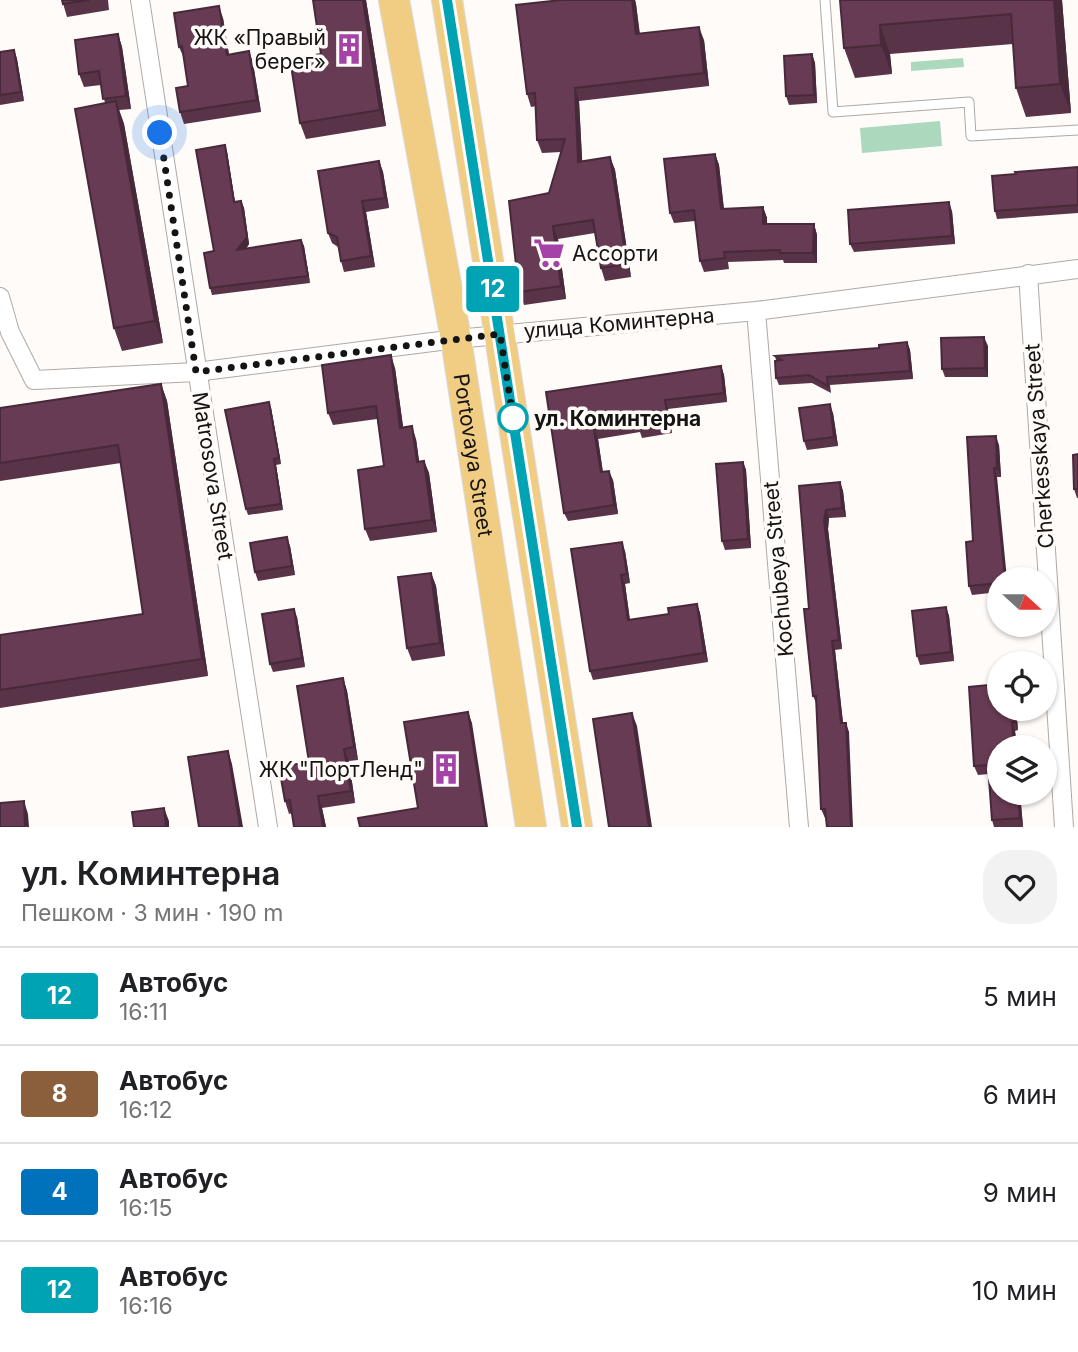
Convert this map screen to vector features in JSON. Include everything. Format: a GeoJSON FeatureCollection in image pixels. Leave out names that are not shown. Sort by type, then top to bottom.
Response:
{"type":"FeatureCollection","features":[{"type":"Feature","properties":{"kind":"main road","name":"Portovaya Street"},"geometry":{"type":"LineString","coordinates":[[394,0],[456,339],[531,827]]}},
{"type":"Feature","properties":{"kind":"main road"},"geometry":{"type":"LineString","coordinates":[[447,0],[577,827]]}},
{"type":"Feature","properties":{"kind":"street","name":"Matrosova Street"},"geometry":{"type":"LineString","coordinates":[[140,0],[268,827]]}},
{"type":"Feature","properties":{"kind":"street","name":"улица Коминтерна"},"geometry":{"type":"LineString","coordinates":[[0,297],[10,332],[34,380],[196,372],[500,334],[756,311],[1078,269]]}},
{"type":"Feature","properties":{"kind":"street","name":"Cherkesskaya Street"},"geometry":{"type":"LineString","coordinates":[[1028,274],[1064,827]]}},
{"type":"Feature","properties":{"kind":"street","name":"Kochubeya Street"},"geometry":{"type":"LineString","coordinates":[[756,311],[799,827]]}},
{"type":"Feature","properties":{"kind":"lane"},"geometry":{"type":"LineString","coordinates":[[825,0],[832,112],[969,102],[971,136],[1078,130]]}},
{"type":"Feature","properties":{"kind":"green space"},"geometry":{"type":"Polygon","coordinates":[[[963,58],[964,67],[911,71],[911,62],[963,58]]]}},
{"type":"Feature","properties":{"kind":"green space"},"geometry":{"type":"Polygon","coordinates":[[[940,121],[942,146],[862,153],[860,128],[940,121]]]}},
{"type":"Feature","properties":{"kind":"building"},"geometry":{"type":"Polygon","coordinates":[[[62,0],[89,0],[63,4],[62,0]]]}},
{"type":"Feature","properties":{"kind":"building","name":"ЖК «Правый берег»"},"geometry":{"type":"Polygon","coordinates":[[[313,0],[363,0],[380,110],[300,123],[290,59],[321,54],[313,0]]]}},
{"type":"Feature","properties":{"kind":"building"},"geometry":{"type":"Polygon","coordinates":[[[561,0],[632,0],[636,34],[699,27],[704,73],[575,88],[578,162],[610,157],[627,264],[601,268],[593,220],[553,226],[561,286],[519,292],[509,201],[549,193],[565,139],[537,140],[535,93],[527,94],[516,5],[561,0]]]}},
{"type":"Feature","properties":{"kind":"building"},"geometry":{"type":"Polygon","coordinates":[[[840,0],[1054,0],[1060,84],[1016,88],[1011,14],[880,25],[881,45],[844,48],[840,0]]]}},
{"type":"Feature","properties":{"kind":"building"},"geometry":{"type":"Polygon","coordinates":[[[219,6],[227,55],[249,51],[257,100],[180,112],[176,88],[188,86],[174,13],[219,6]]]}},
{"type":"Feature","properties":{"kind":"building"},"geometry":{"type":"Polygon","coordinates":[[[118,34],[126,96],[103,99],[99,71],[79,74],[75,40],[118,34]]]}},
{"type":"Feature","properties":{"kind":"building"},"geometry":{"type":"Polygon","coordinates":[[[14,50],[21,92],[0,95],[0,52],[14,50]]]}},
{"type":"Feature","properties":{"kind":"building"},"geometry":{"type":"Polygon","coordinates":[[[812,54],[814,95],[786,96],[784,56],[812,54]]]}},
{"type":"Feature","properties":{"kind":"building"},"geometry":{"type":"Polygon","coordinates":[[[116,101],[155,321],[114,328],[75,109],[116,101]]]}},
{"type":"Feature","properties":{"kind":"building"},"geometry":{"type":"Polygon","coordinates":[[[225,145],[234,202],[241,201],[247,237],[237,250],[301,240],[308,276],[210,288],[204,253],[214,251],[196,150],[225,145]]]}},
{"type":"Feature","properties":{"kind":"building"},"geometry":{"type":"Polygon","coordinates":[[[715,154],[721,209],[763,207],[763,224],[814,224],[813,253],[780,253],[780,250],[724,252],[725,258],[700,261],[694,210],[670,213],[664,159],[715,154]]]}},
{"type":"Feature","properties":{"kind":"building"},"geometry":{"type":"Polygon","coordinates":[[[379,161],[385,198],[362,201],[371,256],[341,261],[337,237],[328,233],[318,171],[379,161]]]}},
{"type":"Feature","properties":{"kind":"building"},"geometry":{"type":"Polygon","coordinates":[[[1078,167],[1078,205],[995,211],[992,176],[1078,167]]]}},
{"type":"Feature","properties":{"kind":"building"},"geometry":{"type":"Polygon","coordinates":[[[949,202],[952,236],[850,244],[848,210],[949,202]]]}},
{"type":"Feature","properties":{"kind":"building"},"geometry":{"type":"Polygon","coordinates":[[[984,337],[985,368],[942,369],[941,338],[984,337]]]}},
{"type":"Feature","properties":{"kind":"building"},"geometry":{"type":"Polygon","coordinates":[[[907,342],[910,371],[827,377],[828,386],[809,375],[776,378],[775,361],[782,360],[775,356],[879,348],[879,345],[907,342]]]}},
{"type":"Feature","properties":{"kind":"building"},"geometry":{"type":"Polygon","coordinates":[[[391,355],[400,428],[412,426],[417,462],[424,461],[432,520],[365,529],[358,470],[384,466],[376,406],[328,413],[322,365],[391,355]]]}},
{"type":"Feature","properties":{"kind":"building"},"geometry":{"type":"Polygon","coordinates":[[[721,366],[724,393],[665,400],[669,424],[639,429],[638,423],[594,430],[601,472],[609,471],[614,505],[564,513],[546,392],[721,366]]]}},
{"type":"Feature","properties":{"kind":"building"},"geometry":{"type":"Polygon","coordinates":[[[161,384],[202,659],[0,690],[0,635],[143,614],[118,445],[0,463],[0,408],[161,384]]]}},
{"type":"Feature","properties":{"kind":"building"},"geometry":{"type":"Polygon","coordinates":[[[269,402],[279,458],[274,459],[281,504],[246,509],[225,410],[269,402]]]}},
{"type":"Feature","properties":{"kind":"building"},"geometry":{"type":"Polygon","coordinates":[[[830,404],[834,437],[804,441],[799,408],[830,404]]]}},
{"type":"Feature","properties":{"kind":"building"},"geometry":{"type":"Polygon","coordinates":[[[996,436],[997,468],[994,468],[1004,567],[987,567],[987,584],[969,586],[966,542],[973,541],[967,437],[996,436]]]}},
{"type":"Feature","properties":{"kind":"building"},"geometry":{"type":"Polygon","coordinates":[[[1078,454],[1078,489],[1074,489],[1073,455],[1078,454]]]}},
{"type":"Feature","properties":{"kind":"building"},"geometry":{"type":"Polygon","coordinates":[[[743,462],[748,539],[722,541],[716,464],[743,462]]]}},
{"type":"Feature","properties":{"kind":"building"},"geometry":{"type":"Polygon","coordinates":[[[840,482],[842,508],[826,510],[824,520],[839,640],[832,641],[841,723],[846,723],[851,827],[827,827],[825,809],[821,809],[816,696],[813,696],[804,609],[809,609],[799,486],[840,482]]]}},
{"type":"Feature","properties":{"kind":"building"},"geometry":{"type":"Polygon","coordinates":[[[287,537],[292,566],[255,572],[250,543],[287,537]]]}},
{"type":"Feature","properties":{"kind":"building"},"geometry":{"type":"Polygon","coordinates":[[[622,542],[627,574],[621,575],[628,620],[669,614],[668,608],[697,604],[704,653],[590,671],[571,549],[622,542]]]}},
{"type":"Feature","properties":{"kind":"building"},"geometry":{"type":"Polygon","coordinates":[[[431,573],[440,643],[407,648],[398,577],[431,573]]]}},
{"type":"Feature","properties":{"kind":"building"},"geometry":{"type":"Polygon","coordinates":[[[946,607],[951,652],[917,656],[912,611],[946,607]]]}},
{"type":"Feature","properties":{"kind":"building"},"geometry":{"type":"Polygon","coordinates":[[[294,609],[302,658],[270,664],[262,614],[294,609]]]}},
{"type":"Feature","properties":{"kind":"building"},"geometry":{"type":"Polygon","coordinates":[[[343,678],[354,747],[344,749],[351,791],[318,796],[323,827],[294,827],[290,800],[285,801],[279,767],[309,762],[297,686],[343,678]]]}},
{"type":"Feature","properties":{"kind":"building"},"geometry":{"type":"Polygon","coordinates":[[[987,685],[987,721],[1015,721],[1012,722],[1013,735],[987,735],[987,765],[974,766],[969,687],[987,685]]]}},
{"type":"Feature","properties":{"kind":"building","name":"ЖК \"ПортЛенд\""},"geometry":{"type":"Polygon","coordinates":[[[468,712],[486,827],[360,827],[358,818],[418,808],[404,722],[468,712]]]}},
{"type":"Feature","properties":{"kind":"building"},"geometry":{"type":"Polygon","coordinates":[[[632,713],[649,827],[609,827],[593,719],[632,713]]]}},
{"type":"Feature","properties":{"kind":"building"},"geometry":{"type":"Polygon","coordinates":[[[228,751],[240,827],[199,827],[188,757],[228,751]]]}},
{"type":"Feature","properties":{"kind":"building"},"geometry":{"type":"Polygon","coordinates":[[[24,801],[25,827],[0,827],[0,803],[24,801]]]}},
{"type":"Feature","properties":{"kind":"building"},"geometry":{"type":"Polygon","coordinates":[[[991,805],[1019,805],[1020,818],[992,820],[991,805]]]}},
{"type":"Feature","properties":{"kind":"building"},"geometry":{"type":"Polygon","coordinates":[[[164,808],[166,827],[134,827],[132,812],[164,808]]]}},
{"type":"Feature","properties":{"kind":"bus line","name":"12"},"geometry":{"type":"LineString","coordinates":[[447,0],[577,827]]}},
{"type":"Feature","properties":{"kind":"place","name":"ЖК «Правый берег»"},"geometry":{"type":"Point","coordinates":[349,49]}},
{"type":"Feature","properties":{"kind":"place","name":"Ассорти"},"geometry":{"type":"Point","coordinates":[549,253]}},
{"type":"Feature","properties":{"kind":"place","name":"ул. Коминтерна"},"geometry":{"type":"Point","coordinates":[513,418]}},
{"type":"Feature","properties":{"kind":"place","name":"ЖК \"ПортЛенд\""},"geometry":{"type":"Point","coordinates":[446,769]}},
{"type":"Feature","properties":{"kind":"route"},"geometry":{"type":"LineString","coordinates":[[160,133],[196,372],[500,334],[513,418]]}}]}
